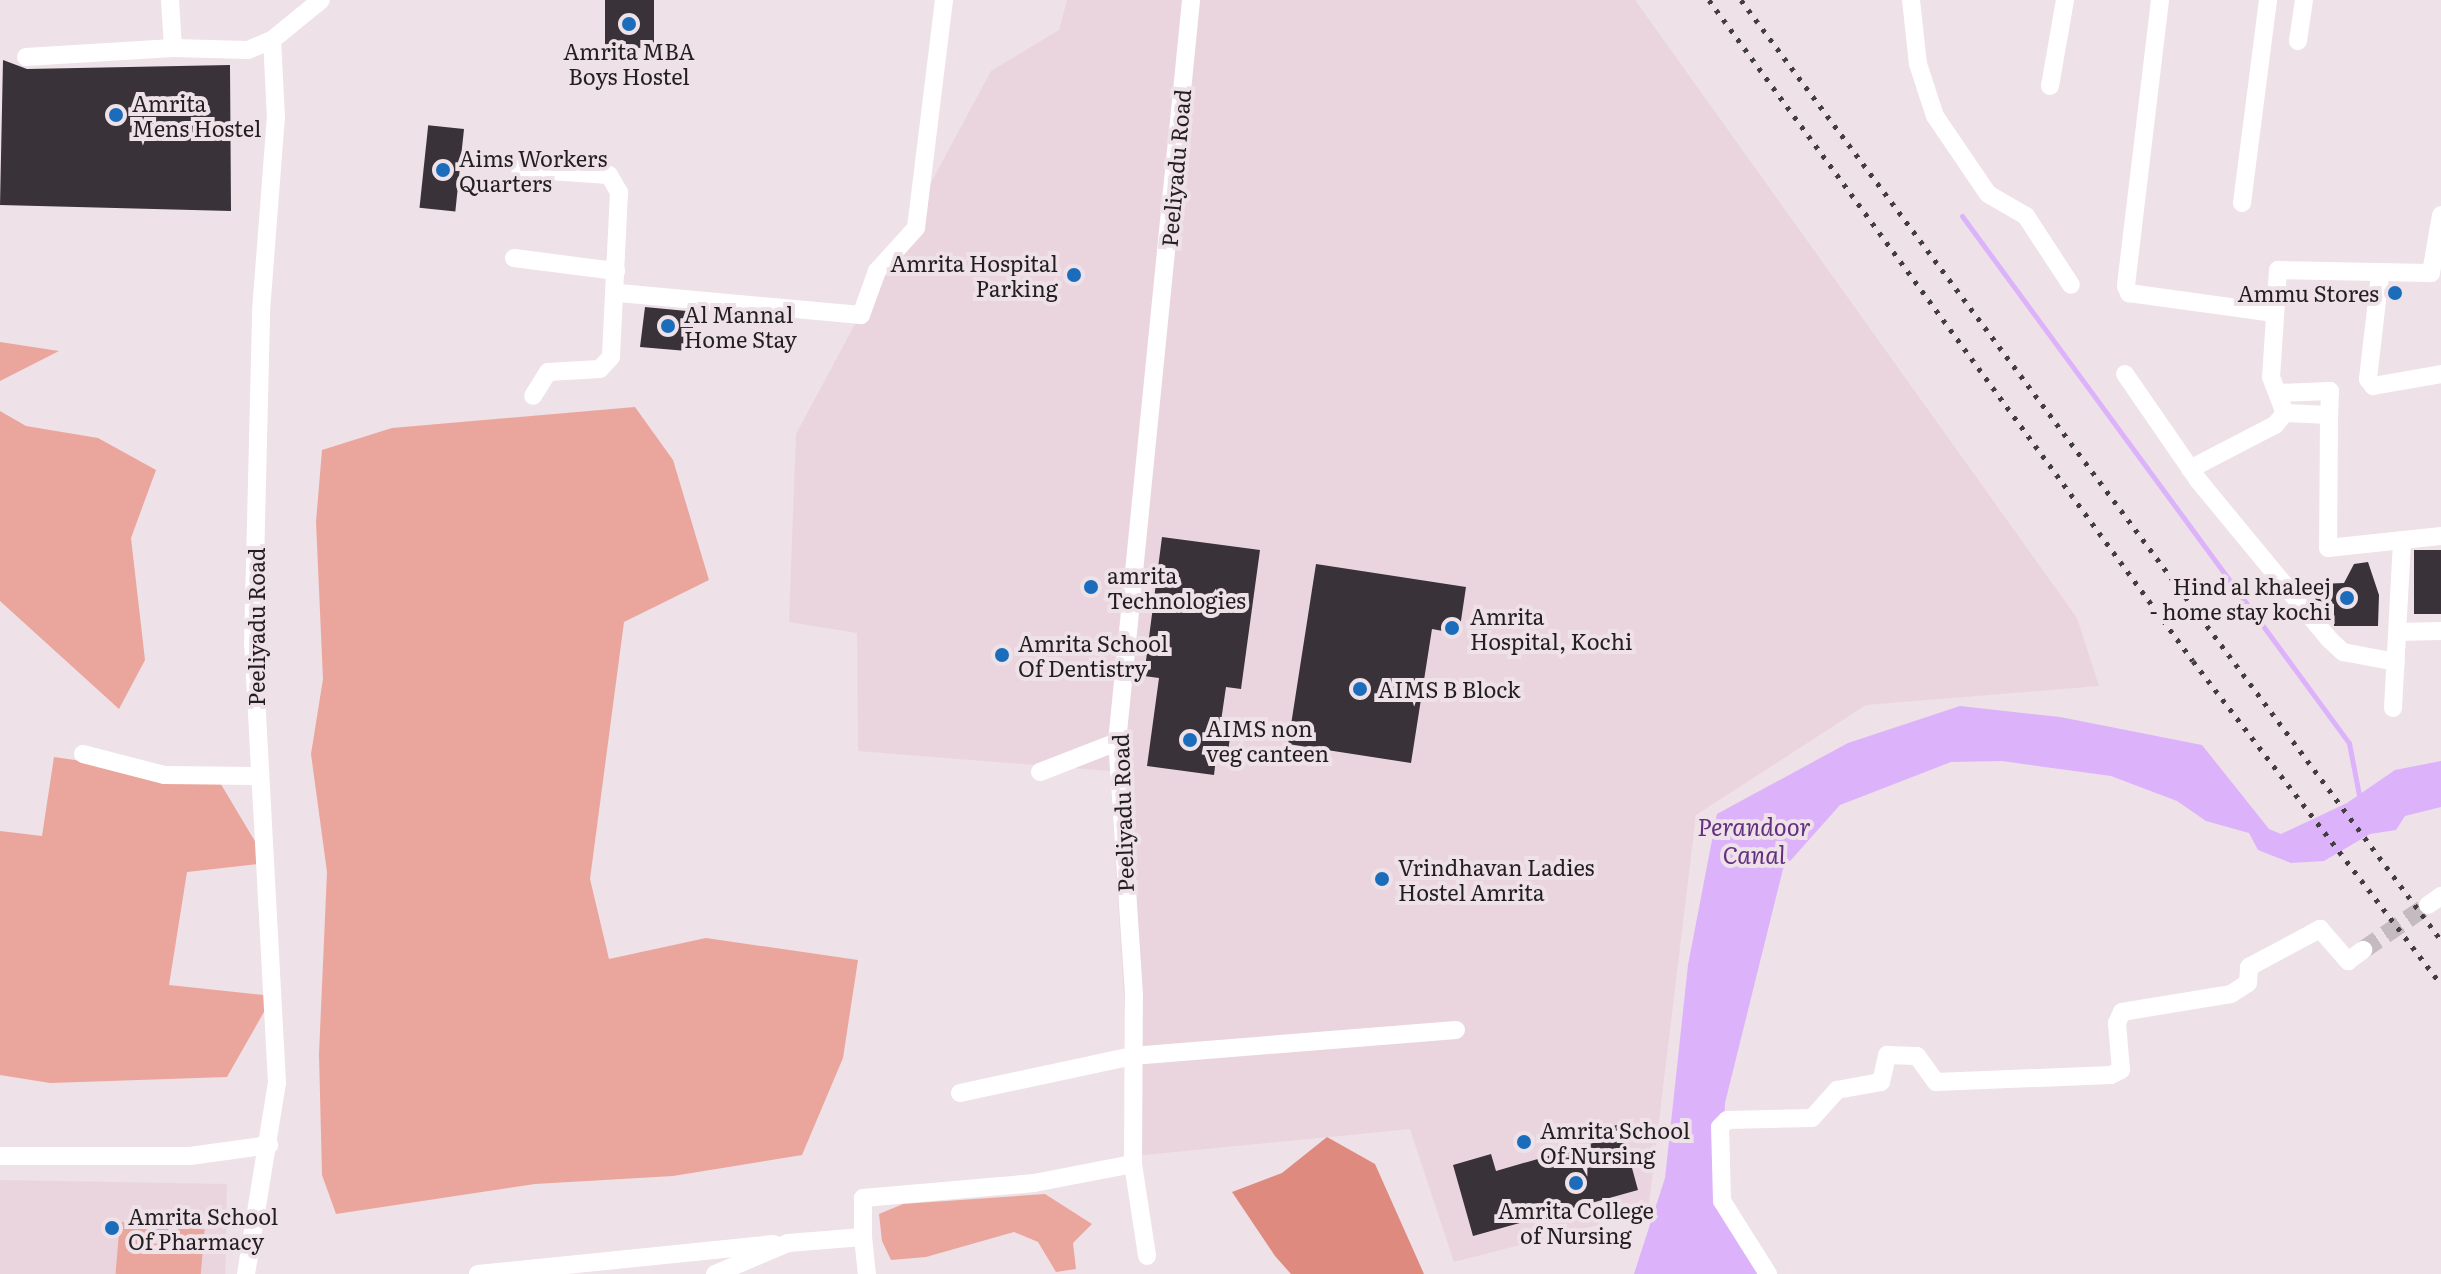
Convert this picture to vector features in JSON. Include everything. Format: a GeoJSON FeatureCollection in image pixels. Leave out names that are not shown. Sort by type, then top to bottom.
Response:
{"type":"FeatureCollection","features":[{"type":"Feature","properties":{"kind":"street"},"geometry":{"type":"LineString","coordinates":[[170,0],[173,48]]}},
{"type":"Feature","properties":{"kind":"street"},"geometry":{"type":"LineString","coordinates":[[26,57],[173,48],[248,50],[272,40],[321,0]]}},
{"type":"Feature","properties":{"kind":"street"},"geometry":{"type":"LineString","coordinates":[[619,293],[861,315],[877,271],[916,228],[944,0]]}},
{"type":"Feature","properties":{"kind":"street","name":"Peeliyadu Road"},"geometry":{"type":"LineString","coordinates":[[1147,1256],[1133,1164],[1132,1056],[1117,742],[1191,0]]}},
{"type":"Feature","properties":{"kind":"street"},"geometry":{"type":"LineString","coordinates":[[1911,0],[1918,64],[1935,116],[1988,194],[2026,216],[2071,285]]}},
{"type":"Feature","properties":{"kind":"street"},"geometry":{"type":"LineString","coordinates":[[2050,86],[2065,0]]}},
{"type":"Feature","properties":{"kind":"street"},"geometry":{"type":"LineString","coordinates":[[2160,0],[2126,286],[2129,293],[2273,313]]}},
{"type":"Feature","properties":{"kind":"street"},"geometry":{"type":"LineString","coordinates":[[2242,203],[2268,0]]}},
{"type":"Feature","properties":{"kind":"street"},"geometry":{"type":"LineString","coordinates":[[2298,41],[2304,0]]}},
{"type":"Feature","properties":{"kind":"street","name":"Peeliyadu Road"},"geometry":{"type":"LineString","coordinates":[[246,1274],[277,1083],[253,630],[261,311],[276,118],[272,40]]}},
{"type":"Feature","properties":{"kind":"street"},"geometry":{"type":"LineString","coordinates":[[520,169],[609,175],[619,192],[616,271],[619,293],[606,366],[548,372],[533,396]]}},
{"type":"Feature","properties":{"kind":"street"},"geometry":{"type":"LineString","coordinates":[[2285,413],[2271,377],[2278,270],[2380,275],[2431,273],[2441,215]]}},
{"type":"Feature","properties":{"kind":"street"},"geometry":{"type":"LineString","coordinates":[[514,258],[616,271]]}},
{"type":"Feature","properties":{"kind":"street"},"geometry":{"type":"LineString","coordinates":[[2380,275],[2368,379],[2373,386],[2441,374]]}},
{"type":"Feature","properties":{"kind":"street"},"geometry":{"type":"LineString","coordinates":[[2125,374],[2190,469],[2330,640],[2343,652],[2396,662]]}},
{"type":"Feature","properties":{"kind":"street"},"geometry":{"type":"LineString","coordinates":[[2278,393],[2330,391],[2328,548],[2441,536]]}},
{"type":"Feature","properties":{"kind":"street"},"geometry":{"type":"LineString","coordinates":[[2190,469],[2275,425],[2285,413]]}},
{"type":"Feature","properties":{"kind":"street"},"geometry":{"type":"LineString","coordinates":[[2285,413],[2329,415]]}},
{"type":"Feature","properties":{"kind":"street"},"geometry":{"type":"LineString","coordinates":[[2393,708],[2402,542]]}},
{"type":"Feature","properties":{"kind":"street"},"geometry":{"type":"LineString","coordinates":[[2398,632],[2441,631]]}},
{"type":"Feature","properties":{"kind":"street"},"geometry":{"type":"LineString","coordinates":[[1040,772],[1117,742]]}},
{"type":"Feature","properties":{"kind":"street"},"geometry":{"type":"LineString","coordinates":[[83,754],[164,775],[260,776]]}},
{"type":"Feature","properties":{"kind":"street"},"geometry":{"type":"LineString","coordinates":[[1768,1274],[1722,1201],[1720,1127],[1727,1120],[1812,1118],[1837,1090],[1881,1082],[1887,1055],[1917,1056],[1936,1082],[2111,1075],[2121,1070],[2117,1023],[2122,1012],[2231,994],[2248,983],[2249,967],[2320,929],[2348,961],[2363,950]]}},
{"type":"Feature","properties":{"kind":"street"},"geometry":{"type":"LineString","coordinates":[[960,1093],[1132,1056],[1456,1030]]}},
{"type":"Feature","properties":{"kind":"street"},"geometry":{"type":"LineString","coordinates":[[0,1156],[190,1156],[269,1145]]}},
{"type":"Feature","properties":{"kind":"street"},"geometry":{"type":"LineString","coordinates":[[867,1274],[863,1198],[1034,1183],[1133,1164]]}},
{"type":"Feature","properties":{"kind":"street"},"geometry":{"type":"LineString","coordinates":[[478,1274],[863,1237]]}},
{"type":"Feature","properties":{"kind":"street"},"geometry":{"type":"LineString","coordinates":[[715,1274],[788,1243]]}},
{"type":"Feature","properties":{"kind":"shaded area","name":"Amrita Hospital, Kochi"},"geometry":{"type":"Polygon","coordinates":[[[1067,0],[1635,0],[2077,618],[2099,686],[1866,705],[1696,815],[1648,1212],[1454,1262],[1410,1129],[1134,1156],[1110,771],[858,751],[857,633],[789,622],[796,434],[991,71],[1059,30],[1067,0]]]}},
{"type":"Feature","properties":{"kind":"shaded area"},"geometry":{"type":"Polygon","coordinates":[[[0,342],[59,351],[0,381],[0,342]]]}},
{"type":"Feature","properties":{"kind":"shaded area"},"geometry":{"type":"Polygon","coordinates":[[[635,407],[673,460],[709,580],[624,622],[590,879],[609,959],[706,938],[858,960],[843,1058],[802,1155],[673,1176],[535,1184],[336,1214],[322,1175],[319,1054],[327,872],[311,754],[323,679],[316,522],[322,450],[392,428],[635,407]]]}},
{"type":"Feature","properties":{"kind":"shaded area"},"geometry":{"type":"Polygon","coordinates":[[[0,411],[26,426],[98,438],[156,470],[131,538],[145,660],[119,709],[0,601],[0,411]]]}},
{"type":"Feature","properties":{"kind":"shaded area"},"geometry":{"type":"Polygon","coordinates":[[[54,757],[219,781],[268,863],[187,872],[169,985],[273,996],[227,1077],[50,1083],[0,1075],[0,831],[42,836],[54,757]]]}},
{"type":"Feature","properties":{"kind":"shaded area"},"geometry":{"type":"Polygon","coordinates":[[[1327,1137],[1375,1164],[1424,1274],[1291,1274],[1275,1256],[1232,1192],[1282,1173],[1327,1137]]]}},
{"type":"Feature","properties":{"kind":"shaded area","name":"Amrita School Of Pharmacy"},"geometry":{"type":"Polygon","coordinates":[[[0,1180],[227,1184],[225,1274],[0,1274],[0,1180]]]}},
{"type":"Feature","properties":{"kind":"shaded area"},"geometry":{"type":"Polygon","coordinates":[[[1045,1194],[1092,1224],[1073,1243],[1076,1269],[1056,1272],[1038,1242],[1014,1232],[926,1257],[891,1260],[882,1241],[879,1214],[903,1204],[1045,1194]]]}},
{"type":"Feature","properties":{"kind":"shaded area"},"geometry":{"type":"Polygon","coordinates":[[[120,1222],[205,1229],[201,1274],[115,1274],[120,1222]]]}},
{"type":"Feature","properties":{"kind":"water","name":"Perandoor Canal"},"geometry":{"type":"Polygon","coordinates":[[[1960,706],[2060,717],[2202,745],[2269,829],[2281,834],[2347,803],[2395,770],[2441,761],[2441,807],[2405,816],[2396,830],[2370,834],[2324,861],[2291,863],[2258,850],[2249,833],[2206,821],[2177,801],[2111,776],[2002,761],[1951,762],[1840,805],[1783,869],[1725,1103],[1721,1209],[1764,1274],[1634,1274],[1665,1178],[1688,965],[1717,814],[1848,743],[1960,706]]]}},
{"type":"Feature","properties":{"kind":"building","name":"Amrita MBA Boys Hostel"},"geometry":{"type":"Polygon","coordinates":[[[605,0],[654,0],[654,48],[605,48],[605,0]]]}},
{"type":"Feature","properties":{"kind":"building","name":"Amrita Mens Hostel"},"geometry":{"type":"Polygon","coordinates":[[[3,60],[27,69],[230,65],[231,211],[0,205],[3,60]]]}},
{"type":"Feature","properties":{"kind":"building","name":"Aims Workers Quarters"},"geometry":{"type":"Polygon","coordinates":[[[428,125],[464,129],[455,212],[420,208],[428,125]]]}},
{"type":"Feature","properties":{"kind":"building","name":"Al Mannal Home Stay"},"geometry":{"type":"Polygon","coordinates":[[[645,307],[697,312],[687,351],[640,347],[645,307]]]}},
{"type":"Feature","properties":{"kind":"building"},"geometry":{"type":"Polygon","coordinates":[[[1162,537],[1260,550],[1241,689],[1226,687],[1220,728],[1231,730],[1228,752],[1217,750],[1214,775],[1147,766],[1159,678],[1144,676],[1162,537]]]}},
{"type":"Feature","properties":{"kind":"building"},"geometry":{"type":"Polygon","coordinates":[[[2414,550],[2441,550],[2441,614],[2414,614],[2414,550]]]}},
{"type":"Feature","properties":{"kind":"building","name":"Hind al khaleej - home stay kochi"},"geometry":{"type":"Polygon","coordinates":[[[2368,562],[2379,595],[2378,626],[2334,626],[2334,604],[2315,600],[2319,584],[2344,583],[2354,564],[2368,562]]]}},
{"type":"Feature","properties":{"kind":"building","name":"AIMS B Block"},"geometry":{"type":"Polygon","coordinates":[[[1316,564],[1466,587],[1459,634],[1432,629],[1411,763],[1288,744],[1316,564]]]}},
{"type":"Feature","properties":{"kind":"building","name":"Amrita College of Nursing"},"geometry":{"type":"Polygon","coordinates":[[[1620,1124],[1638,1190],[1473,1236],[1453,1165],[1491,1154],[1496,1171],[1600,1141],[1597,1131],[1620,1124]]]}},
{"type":"Feature","properties":{"kind":"waterway"},"geometry":{"type":"LineString","coordinates":[[1962,216],[2349,743],[2359,795]]}},
{"type":"Feature","properties":{"kind":"tunnel"},"geometry":{"type":"LineString","coordinates":[[2363,950],[2428,905]]}},
{"type":"Feature","properties":{"kind":"railway"},"geometry":{"type":"LineString","coordinates":[[1709,0],[2193,661],[2441,984]]}},
{"type":"Feature","properties":{"kind":"railway"},"geometry":{"type":"LineString","coordinates":[[1741,0],[2441,940]]}},
{"type":"Feature","properties":{"kind":"place","name":"Amrita MBA Boys Hostel"},"geometry":{"type":"Point","coordinates":[629,24]}},
{"type":"Feature","properties":{"kind":"place","name":"Amrita Mens Hostel"},"geometry":{"type":"Point","coordinates":[116,115]}},
{"type":"Feature","properties":{"kind":"place","name":"Aims Workers Quarters"},"geometry":{"type":"Point","coordinates":[443,170]}},
{"type":"Feature","properties":{"kind":"place","name":"Amrita Hospital Parking"},"geometry":{"type":"Point","coordinates":[1074,275]}},
{"type":"Feature","properties":{"kind":"place","name":"Ammu Stores"},"geometry":{"type":"Point","coordinates":[2395,293]}},
{"type":"Feature","properties":{"kind":"place","name":"Al Mannal Home Stay"},"geometry":{"type":"Point","coordinates":[668,326]}},
{"type":"Feature","properties":{"kind":"place","name":"amrita Technologies"},"geometry":{"type":"Point","coordinates":[1091,587]}},
{"type":"Feature","properties":{"kind":"place","name":"Hind al khaleej - home stay kochi"},"geometry":{"type":"Point","coordinates":[2347,598]}},
{"type":"Feature","properties":{"kind":"place","name":"Amrita Hospital, Kochi"},"geometry":{"type":"Point","coordinates":[1452,628]}},
{"type":"Feature","properties":{"kind":"place","name":"Amrita School Of Dentistry"},"geometry":{"type":"Point","coordinates":[1002,655]}},
{"type":"Feature","properties":{"kind":"place","name":"AIMS B Block"},"geometry":{"type":"Point","coordinates":[1360,689]}},
{"type":"Feature","properties":{"kind":"place","name":"AIMS non veg canteen"},"geometry":{"type":"Point","coordinates":[1190,740]}},
{"type":"Feature","properties":{"kind":"place","name":"Vrindhavan Ladies Hostel Amrita"},"geometry":{"type":"Point","coordinates":[1382,879]}},
{"type":"Feature","properties":{"kind":"place","name":"Amrita School Of Nursing"},"geometry":{"type":"Point","coordinates":[1524,1142]}},
{"type":"Feature","properties":{"kind":"place","name":"Amrita College of Nursing"},"geometry":{"type":"Point","coordinates":[1576,1183]}},
{"type":"Feature","properties":{"kind":"place","name":"Amrita School Of Pharmacy"},"geometry":{"type":"Point","coordinates":[112,1228]}}]}
